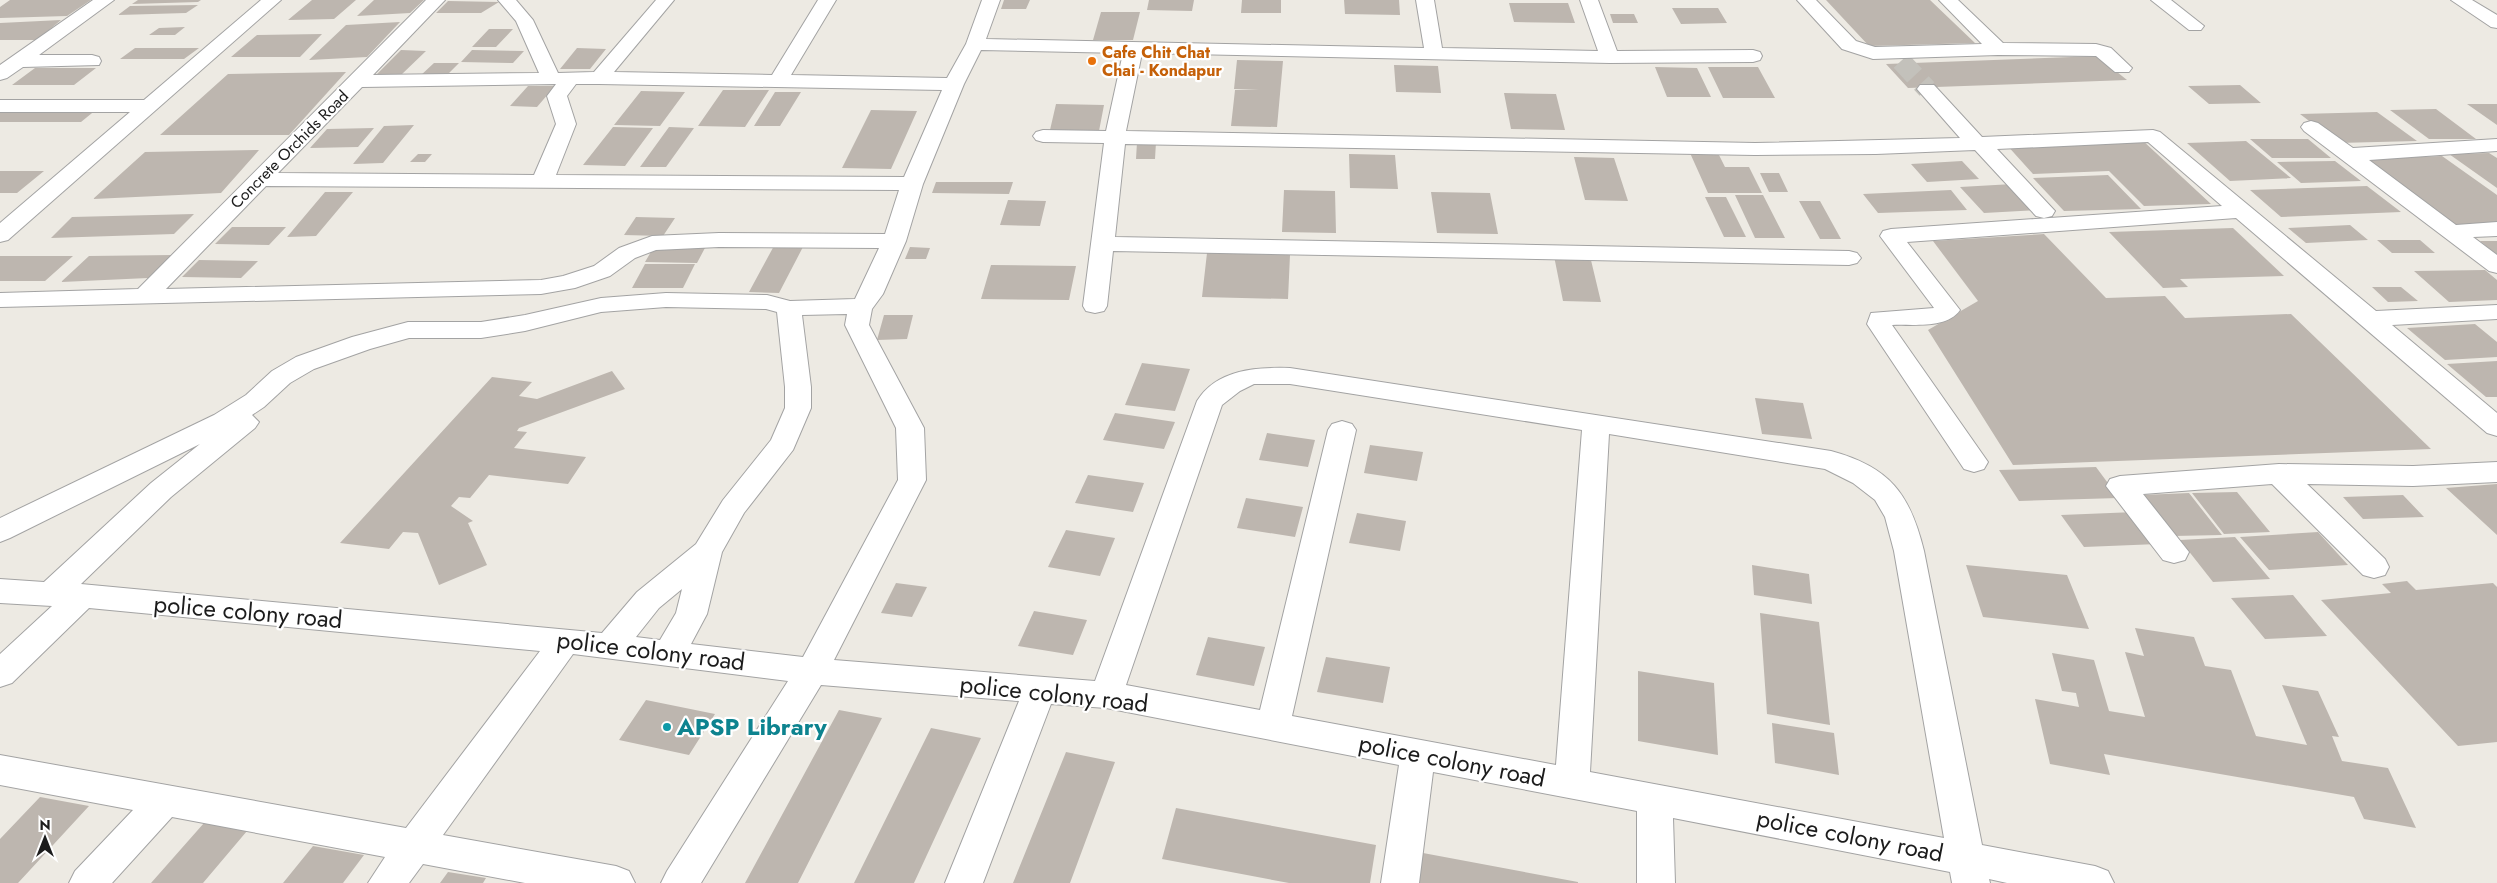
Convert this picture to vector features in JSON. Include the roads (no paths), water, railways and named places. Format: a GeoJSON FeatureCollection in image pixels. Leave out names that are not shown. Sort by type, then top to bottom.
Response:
{"type":"FeatureCollection","features":[{"type":"Feature","properties":{"kind":"street"},"geometry":{"type":"LineString","coordinates":[[8,66],[105,0]]}},
{"type":"Feature","properties":{"kind":"street"},"geometry":{"type":"LineString","coordinates":[[0,235],[272,0]]}},
{"type":"Feature","properties":{"kind":"street","name":"Concrete Orchids Road"},"geometry":{"type":"LineString","coordinates":[[143,298],[436,0]]}},
{"type":"Feature","properties":{"kind":"street"},"geometry":{"type":"LineString","coordinates":[[507,0],[524,20],[561,79],[557,96],[566,124],[542,179]]}},
{"type":"Feature","properties":{"kind":"street"},"geometry":{"type":"LineString","coordinates":[[599,78],[665,0]]}},
{"type":"Feature","properties":{"kind":"street"},"geometry":{"type":"LineString","coordinates":[[778,81],[827,0]]}},
{"type":"Feature","properties":{"kind":"street"},"geometry":{"type":"LineString","coordinates":[[680,883],[812,671],[912,480],[910,428],[857,325],[862,306],[872,294],[894,241],[912,184],[954,84],[975,44],[991,0]]}},
{"type":"Feature","properties":{"kind":"street"},"geometry":{"type":"LineString","coordinates":[[1425,0],[1434,54]]}},
{"type":"Feature","properties":{"kind":"street"},"geometry":{"type":"LineString","coordinates":[[1589,0],[1610,57]]}},
{"type":"Feature","properties":{"kind":"street"},"geometry":{"type":"LineString","coordinates":[[1806,0],[1849,45],[1873,53],[1897,57],[1998,49],[2096,50],[2104,52],[2122,68]]}},
{"type":"Feature","properties":{"kind":"street"},"geometry":{"type":"LineString","coordinates":[[1948,0],[1998,49]]}},
{"type":"Feature","properties":{"kind":"street"},"geometry":{"type":"LineString","coordinates":[[2160,0],[2195,26]]}},
{"type":"Feature","properties":{"kind":"street"},"geometry":{"type":"LineString","coordinates":[[2460,0],[2497,23]]}},
{"type":"Feature","properties":{"kind":"street"},"geometry":{"type":"LineString","coordinates":[[975,44],[1610,57],[1753,56]]}},
{"type":"Feature","properties":{"kind":"street"},"geometry":{"type":"LineString","coordinates":[[1095,306],[1115,136],[1134,47]]}},
{"type":"Feature","properties":{"kind":"street"},"geometry":{"type":"LineString","coordinates":[[8,66],[92,61]]}},
{"type":"Feature","properties":{"kind":"street"},"geometry":{"type":"LineString","coordinates":[[356,81],[599,78],[954,84]]}},
{"type":"Feature","properties":{"kind":"street"},"geometry":{"type":"LineString","coordinates":[[1927,89],[2044,211]]}},
{"type":"Feature","properties":{"kind":"street"},"geometry":{"type":"LineString","coordinates":[[0,106],[149,106]]}},
{"type":"Feature","properties":{"kind":"street"},"geometry":{"type":"LineString","coordinates":[[2312,126],[2497,266]]}},
{"type":"Feature","properties":{"kind":"street"},"geometry":{"type":"LineString","coordinates":[[1043,136],[1755,149],[1876,148],[2153,136],[2497,426]]}},
{"type":"Feature","properties":{"kind":"street"},"geometry":{"type":"LineString","coordinates":[[2348,155],[2497,145]]}},
{"type":"Feature","properties":{"kind":"street"},"geometry":{"type":"LineString","coordinates":[[260,179],[542,179],[912,184]]}},
{"type":"Feature","properties":{"kind":"street"},"geometry":{"type":"LineString","coordinates":[[1974,462],[1880,324],[1880,318],[1943,315],[1948,310],[1891,236],[2244,211]]}},
{"type":"Feature","properties":{"kind":"street"},"geometry":{"type":"LineString","coordinates":[[2451,232],[2497,229]]}},
{"type":"Feature","properties":{"kind":"street"},"geometry":{"type":"LineString","coordinates":[[0,300],[143,298],[541,286],[567,282],[602,271],[627,253],[652,243],[719,240],[894,241]]}},
{"type":"Feature","properties":{"kind":"street"},"geometry":{"type":"LineString","coordinates":[[1102,244],[1850,258]]}},
{"type":"Feature","properties":{"kind":"street"},"geometry":{"type":"LineString","coordinates":[[0,531],[140,464],[224,421],[255,400],[281,377],[305,363],[361,342],[408,330],[481,330],[601,305],[666,300],[767,302],[789,308],[862,306]]}},
{"type":"Feature","properties":{"kind":"street"},"geometry":{"type":"LineString","coordinates":[[669,653],[691,614],[707,552],[733,508],[783,442],[798,408],[798,387],[789,308]]}},
{"type":"Feature","properties":{"kind":"street"},"geometry":{"type":"LineString","coordinates":[[2371,319],[2497,312]]}},
{"type":"Feature","properties":{"kind":"street"},"geometry":{"type":"LineString","coordinates":[[1106,695],[1210,401],[1233,381],[1251,375],[1290,376],[1831,460],[1864,477],[1891,498],[1902,525],[1910,551],[1969,871]]}},
{"type":"Feature","properties":{"kind":"street"},"geometry":{"type":"LineString","coordinates":[[0,674],[66,595],[161,490],[191,464],[236,431],[248,418],[255,400]]}},
{"type":"Feature","properties":{"kind":"street"},"geometry":{"type":"LineString","coordinates":[[1572,783],[1596,422]]}},
{"type":"Feature","properties":{"kind":"street"},"geometry":{"type":"LineString","coordinates":[[1273,726],[1342,430]]}},
{"type":"Feature","properties":{"kind":"street"},"geometry":{"type":"LineString","coordinates":[[2174,552],[2120,486],[2279,474],[2413,476],[2497,472]]}},
{"type":"Feature","properties":{"kind":"street"},"geometry":{"type":"LineString","coordinates":[[2279,474],[2374,567]]}},
{"type":"Feature","properties":{"kind":"street"},"geometry":{"type":"LineString","coordinates":[[610,646],[648,600],[707,552]]}},
{"type":"Feature","properties":{"kind":"street","name":"police colony road"},"geometry":{"type":"LineString","coordinates":[[0,591],[66,595],[565,641],[812,671],[1106,695],[1654,799],[1969,871],[2095,883]]}},
{"type":"Feature","properties":{"kind":"street"},"geometry":{"type":"LineString","coordinates":[[387,883],[565,641]]}},
{"type":"Feature","properties":{"kind":"street"},"geometry":{"type":"LineString","coordinates":[[964,883],[1040,690]]}},
{"type":"Feature","properties":{"kind":"street"},"geometry":{"type":"LineString","coordinates":[[1400,883],[1418,754]]}},
{"type":"Feature","properties":{"kind":"street"},"geometry":{"type":"LineString","coordinates":[[0,770],[616,883]]}},
{"type":"Feature","properties":{"kind":"street"},"geometry":{"type":"LineString","coordinates":[[1654,799],[1656,883]]}},
{"type":"Feature","properties":{"kind":"street"},"geometry":{"type":"LineString","coordinates":[[88,883],[165,800]]}},
{"type":"Feature","properties":{"kind":"tunnel"},"geometry":{"type":"LineString","coordinates":[[1901,61],[1927,89]]}},
{"type":"Feature","properties":{"kind":"place","name":"Cafe Chit Chat Chai - Kondapur"},"geometry":{"type":"Point","coordinates":[1092,61]}},
{"type":"Feature","properties":{"kind":"place","name":"APSP Library"},"geometry":{"type":"Point","coordinates":[667,727]}}]}
